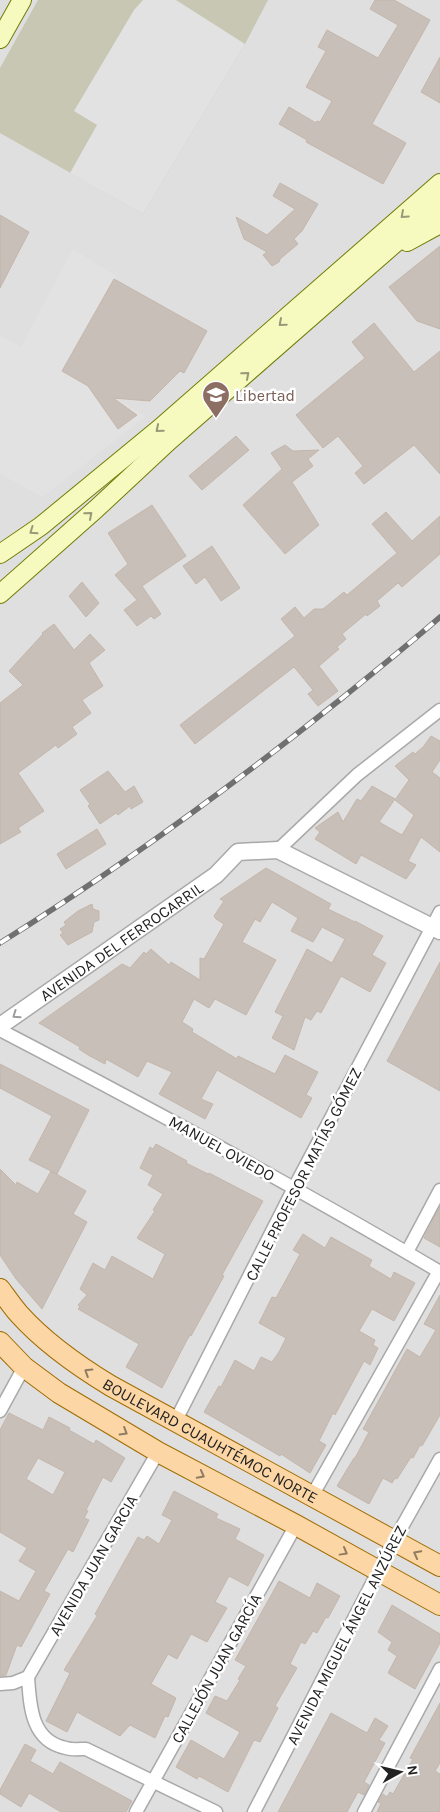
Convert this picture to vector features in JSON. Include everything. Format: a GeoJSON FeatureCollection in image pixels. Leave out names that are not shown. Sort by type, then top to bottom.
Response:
{"type":"FeatureCollection","features":[{"type":"Feature","properties":{"kind":"main road"},"geometry":{"type":"LineString","coordinates":[[0,40],[22,0]]}},
{"type":"Feature","properties":{"kind":"main road"},"geometry":{"type":"LineString","coordinates":[[0,554],[40,526],[172,418],[440,183]]}},
{"type":"Feature","properties":{"kind":"main road"},"geometry":{"type":"LineString","coordinates":[[0,594],[170,441],[440,204]]}},
{"type":"Feature","properties":{"kind":"main road"},"geometry":{"type":"LineString","coordinates":[[382,255],[440,224]]}},
{"type":"Feature","properties":{"kind":"main road","name":"BOULEVARD CUAUHTÉMOC NORTE"},"geometry":{"type":"LineString","coordinates":[[0,1289],[18,1314],[79,1366],[111,1386],[440,1566]]}},
{"type":"Feature","properties":{"kind":"main road","name":"BOULEVARD CUAUHTÉMOC NORTE"},"geometry":{"type":"LineString","coordinates":[[0,1342],[24,1367],[59,1393],[158,1452],[296,1525],[440,1606]]}},
{"type":"Feature","properties":{"kind":"street"},"geometry":{"type":"LineString","coordinates":[[436,929],[278,850],[357,775],[440,710]]}},
{"type":"Feature","properties":{"kind":"street","name":"AVENIDA DEL FERROCARRIL"},"geometry":{"type":"LineString","coordinates":[[0,1026],[216,875],[238,852],[278,850]]}},
{"type":"Feature","properties":{"kind":"street","name":"CALLE PROFESOR MATÍAS GÓMEZ"},"geometry":{"type":"LineString","coordinates":[[176,1422],[294,1188],[436,929],[440,912]]}},
{"type":"Feature","properties":{"kind":"street","name":"MANUEL OVIEDO"},"geometry":{"type":"LineString","coordinates":[[0,1030],[159,1113],[407,1252],[439,1272]]}},
{"type":"Feature","properties":{"kind":"street"},"geometry":{"type":"LineString","coordinates":[[407,1252],[440,1190]]}},
{"type":"Feature","properties":{"kind":"street"},"geometry":{"type":"LineString","coordinates":[[312,1496],[439,1272]]}},
{"type":"Feature","properties":{"kind":"street"},"geometry":{"type":"LineString","coordinates":[[0,1411],[24,1367]]}},
{"type":"Feature","properties":{"kind":"street","name":"AVENIDA JUAN GARCIA"},"geometry":{"type":"LineString","coordinates":[[28,1677],[158,1452]]}},
{"type":"Feature","properties":{"kind":"street","name":"AVENIDA MIGUEL ÁNGEL ANZÚREZ"},"geometry":{"type":"LineString","coordinates":[[254,1812],[394,1541],[440,1459]]}},
{"type":"Feature","properties":{"kind":"street","name":"CALLEJÓN JUAN GARCÍA"},"geometry":{"type":"LineString","coordinates":[[136,1812],[296,1525]]}},
{"type":"Feature","properties":{"kind":"street"},"geometry":{"type":"LineString","coordinates":[[364,1812],[440,1669]]}},
{"type":"Feature","properties":{"kind":"street"},"geometry":{"type":"LineString","coordinates":[[0,1684],[13,1683],[28,1677],[32,1716],[44,1738],[65,1748],[86,1749],[216,1812]]}},
{"type":"Feature","properties":{"kind":"shaded area"},"geometry":{"type":"Polygon","coordinates":[[[0,0],[440,0],[440,1812],[0,1812],[0,0]]]}},
{"type":"Feature","properties":{"kind":"shaded area"},"geometry":{"type":"Polygon","coordinates":[[[38,0],[268,0],[245,44],[143,214],[0,133],[0,68],[38,0]]]}},
{"type":"Feature","properties":{"kind":"shaded area"},"geometry":{"type":"Polygon","coordinates":[[[143,0],[176,0],[245,44],[143,214],[70,173],[97,125],[74,111],[134,10],[143,0]]]}},
{"type":"Feature","properties":{"kind":"shaded area"},"geometry":{"type":"Polygon","coordinates":[[[73,249],[117,277],[63,372],[146,416],[43,497],[0,474],[0,336],[21,346],[73,249]]]}},
{"type":"Feature","properties":{"kind":"building"},"geometry":{"type":"Polygon","coordinates":[[[375,0],[394,0],[430,20],[372,124],[406,143],[383,184],[306,142],[307,140],[279,124],[289,107],[316,123],[317,121],[320,122],[332,101],[306,87],[326,51],[318,47],[327,30],[378,58],[398,25],[370,9],[375,0]]]}},
{"type":"Feature","properties":{"kind":"building"},"geometry":{"type":"Polygon","coordinates":[[[440,57],[440,103],[421,92],[440,57]]]}},
{"type":"Feature","properties":{"kind":"building"},"geometry":{"type":"Polygon","coordinates":[[[280,183],[318,204],[302,231],[294,239],[298,244],[272,266],[263,255],[267,252],[244,239],[236,217],[267,235],[295,209],[273,196],[280,183]]]}},
{"type":"Feature","properties":{"kind":"building"},"geometry":{"type":"Polygon","coordinates":[[[0,215],[29,232],[0,288],[0,215]]]}},
{"type":"Feature","properties":{"kind":"building"},"geometry":{"type":"Polygon","coordinates":[[[440,246],[440,329],[417,321],[389,287],[440,246]]]}},
{"type":"Feature","properties":{"kind":"building"},"geometry":{"type":"Polygon","coordinates":[[[114,279],[207,331],[184,373],[180,371],[150,401],[113,398],[137,415],[118,429],[88,386],[62,371],[114,279]]]}},
{"type":"Feature","properties":{"kind":"building"},"geometry":{"type":"Polygon","coordinates":[[[374,323],[414,372],[440,351],[440,474],[414,445],[364,484],[355,473],[363,466],[338,436],[323,448],[296,415],[365,358],[352,342],[374,323]]]}},
{"type":"Feature","properties":{"kind":"building"},"geometry":{"type":"Polygon","coordinates":[[[236,436],[249,450],[202,490],[189,476],[236,436]]]}},
{"type":"Feature","properties":{"kind":"building"},"geometry":{"type":"Polygon","coordinates":[[[285,445],[293,451],[319,450],[308,459],[313,466],[292,482],[319,525],[285,554],[243,505],[282,469],[271,453],[285,445]]]}},
{"type":"Feature","properties":{"kind":"building"},"geometry":{"type":"Polygon","coordinates":[[[152,505],[186,556],[142,586],[161,614],[154,619],[151,616],[137,626],[124,610],[137,600],[115,575],[128,564],[108,533],[152,505]]]}},
{"type":"Feature","properties":{"kind":"building"},"geometry":{"type":"Polygon","coordinates":[[[386,512],[412,541],[440,516],[440,554],[402,587],[398,583],[377,601],[380,606],[367,616],[366,614],[342,634],[346,639],[337,647],[339,649],[319,666],[338,691],[318,706],[308,694],[313,690],[294,667],[195,744],[180,725],[295,636],[281,619],[295,607],[304,618],[314,609],[323,609],[344,592],[347,595],[397,553],[372,524],[386,512]]]}},
{"type":"Feature","properties":{"kind":"building"},"geometry":{"type":"Polygon","coordinates":[[[212,546],[240,588],[221,601],[205,577],[196,584],[183,566],[212,546]]]}},
{"type":"Feature","properties":{"kind":"building"},"geometry":{"type":"Polygon","coordinates":[[[82,582],[99,603],[86,617],[69,596],[82,582]]]}},
{"type":"Feature","properties":{"kind":"building"},"geometry":{"type":"Polygon","coordinates":[[[54,624],[74,650],[90,634],[105,650],[89,663],[103,686],[82,700],[91,713],[72,727],[77,734],[58,748],[56,745],[18,773],[44,811],[18,828],[21,832],[0,844],[0,703],[23,685],[9,671],[42,633],[54,624]]]}},
{"type":"Feature","properties":{"kind":"building"},"geometry":{"type":"Polygon","coordinates":[[[431,736],[440,741],[440,760],[432,772],[440,778],[440,852],[421,837],[408,861],[416,865],[406,879],[361,855],[356,864],[315,839],[320,832],[315,828],[338,812],[343,822],[357,799],[361,801],[372,786],[395,799],[379,822],[402,835],[414,815],[395,800],[409,780],[395,766],[413,752],[415,754],[431,736]]]}},
{"type":"Feature","properties":{"kind":"building"},"geometry":{"type":"Polygon","coordinates":[[[108,771],[125,792],[134,786],[143,802],[131,809],[130,806],[118,815],[116,813],[100,824],[88,806],[90,804],[80,790],[108,771]]]}},
{"type":"Feature","properties":{"kind":"building"},"geometry":{"type":"Polygon","coordinates":[[[97,829],[106,844],[66,869],[57,854],[97,829]]]}},
{"type":"Feature","properties":{"kind":"building"},"geometry":{"type":"Polygon","coordinates":[[[266,868],[331,904],[328,909],[383,936],[372,955],[386,963],[370,992],[341,976],[321,1013],[317,1011],[311,1020],[305,1017],[294,1050],[272,1038],[283,1016],[275,1012],[307,949],[332,963],[345,939],[322,927],[313,942],[291,931],[298,918],[272,902],[260,922],[255,919],[242,942],[276,960],[246,1015],[215,999],[209,1008],[194,999],[182,1022],[193,1029],[192,1032],[237,1059],[238,1056],[275,1074],[285,1055],[318,1072],[306,1095],[312,1098],[301,1118],[217,1070],[201,1099],[213,1104],[205,1119],[159,1094],[172,1072],[147,1061],[138,1077],[106,1059],[105,1064],[88,1055],[79,1049],[80,1047],[39,1023],[122,964],[130,968],[144,952],[146,954],[151,949],[169,965],[171,962],[200,980],[200,958],[204,959],[224,924],[214,916],[224,901],[220,899],[266,868]]]}},
{"type":"Feature","properties":{"kind":"building"},"geometry":{"type":"Polygon","coordinates":[[[92,904],[93,909],[99,911],[99,920],[94,922],[92,932],[68,945],[60,935],[63,933],[60,929],[66,925],[64,922],[78,911],[92,904]]]}},
{"type":"Feature","properties":{"kind":"building"},"geometry":{"type":"Polygon","coordinates":[[[440,962],[440,1091],[387,1061],[440,962]]]}},
{"type":"Feature","properties":{"kind":"building"},"geometry":{"type":"Polygon","coordinates":[[[0,1064],[89,1110],[57,1174],[29,1160],[52,1116],[0,1088],[0,1064]]]}},
{"type":"Feature","properties":{"kind":"building"},"geometry":{"type":"Polygon","coordinates":[[[156,1144],[187,1161],[186,1163],[263,1201],[162,1388],[126,1367],[139,1344],[78,1309],[80,1307],[78,1305],[87,1295],[80,1289],[93,1263],[105,1270],[112,1256],[153,1279],[165,1254],[137,1238],[155,1211],[153,1210],[163,1194],[148,1185],[153,1175],[140,1168],[150,1147],[153,1149],[156,1144]]]}},
{"type":"Feature","properties":{"kind":"building"},"geometry":{"type":"Polygon","coordinates":[[[0,1169],[16,1185],[17,1182],[38,1194],[51,1171],[86,1191],[73,1214],[87,1222],[42,1309],[16,1279],[0,1255],[0,1169]]]}},
{"type":"Feature","properties":{"kind":"building"},"geometry":{"type":"Polygon","coordinates":[[[440,1207],[440,1247],[424,1238],[440,1207]]]}},
{"type":"Feature","properties":{"kind":"building"},"geometry":{"type":"Polygon","coordinates":[[[303,1234],[325,1248],[331,1237],[372,1260],[369,1266],[391,1279],[394,1272],[415,1283],[394,1321],[372,1309],[359,1331],[375,1340],[373,1345],[378,1348],[370,1365],[364,1361],[335,1415],[333,1413],[319,1441],[326,1445],[310,1473],[281,1454],[280,1456],[204,1412],[219,1386],[221,1387],[235,1360],[254,1371],[261,1357],[272,1362],[279,1352],[286,1338],[259,1323],[272,1297],[276,1298],[300,1254],[293,1250],[303,1234]]]}},
{"type":"Feature","properties":{"kind":"building"},"geometry":{"type":"Polygon","coordinates":[[[440,1295],[440,1415],[422,1446],[420,1445],[397,1479],[395,1478],[392,1483],[383,1478],[369,1504],[337,1486],[369,1432],[363,1429],[407,1349],[420,1357],[436,1330],[424,1324],[440,1295]]]}},
{"type":"Feature","properties":{"kind":"building"},"geometry":{"type":"Polygon","coordinates":[[[9,1413],[43,1430],[49,1417],[94,1444],[96,1440],[125,1458],[111,1482],[103,1477],[86,1510],[88,1511],[84,1518],[89,1520],[73,1552],[68,1549],[44,1591],[50,1594],[21,1647],[17,1645],[6,1675],[0,1676],[0,1591],[19,1601],[36,1571],[19,1561],[27,1548],[0,1532],[0,1430],[9,1413]],[[38,1458],[26,1479],[53,1495],[65,1472],[38,1458]]]}},
{"type":"Feature","properties":{"kind":"building"},"geometry":{"type":"Polygon","coordinates":[[[174,1491],[218,1514],[216,1518],[240,1529],[235,1539],[264,1555],[248,1586],[229,1576],[215,1602],[227,1608],[207,1642],[191,1634],[177,1659],[168,1654],[151,1684],[176,1698],[168,1717],[165,1716],[155,1738],[130,1725],[120,1736],[77,1712],[67,1732],[46,1721],[70,1673],[64,1670],[97,1616],[95,1614],[138,1537],[144,1540],[147,1536],[159,1544],[172,1520],[162,1515],[174,1491]]]}},
{"type":"Feature","properties":{"kind":"building"},"geometry":{"type":"Polygon","coordinates":[[[279,1581],[310,1598],[317,1583],[340,1596],[317,1633],[313,1631],[305,1644],[301,1642],[290,1664],[297,1668],[275,1706],[278,1708],[260,1742],[254,1740],[228,1792],[199,1776],[197,1779],[176,1767],[191,1740],[224,1759],[240,1732],[206,1713],[215,1696],[227,1701],[240,1680],[238,1679],[246,1666],[235,1660],[279,1581]]]}},
{"type":"Feature","properties":{"kind":"building"},"geometry":{"type":"Polygon","coordinates":[[[392,1605],[440,1634],[440,1643],[415,1689],[388,1673],[397,1656],[388,1650],[392,1642],[378,1632],[392,1605]]]}},
{"type":"Feature","properties":{"kind":"building"},"geometry":{"type":"Polygon","coordinates":[[[440,1703],[440,1763],[435,1771],[440,1774],[440,1812],[377,1812],[381,1803],[378,1802],[383,1794],[387,1797],[390,1792],[393,1794],[413,1759],[410,1758],[440,1703]]]}},
{"type":"Feature","properties":{"kind":"building"},"geometry":{"type":"Polygon","coordinates":[[[331,1713],[367,1733],[375,1718],[388,1726],[379,1740],[385,1743],[364,1782],[369,1785],[364,1795],[358,1792],[347,1812],[278,1812],[331,1713]]]}},
{"type":"Feature","properties":{"kind":"building"},"geometry":{"type":"Polygon","coordinates":[[[25,1744],[36,1750],[30,1761],[53,1774],[60,1762],[132,1801],[126,1812],[61,1812],[29,1793],[21,1807],[0,1794],[0,1790],[25,1744]]]}},
{"type":"Feature","properties":{"kind":"railway"},"geometry":{"type":"LineString","coordinates":[[0,943],[88,886],[216,795],[341,699],[440,617]]}},
{"type":"Feature","properties":{"kind":"place","name":"Libertad"},"geometry":{"type":"Point","coordinates":[216,419]}}]}
